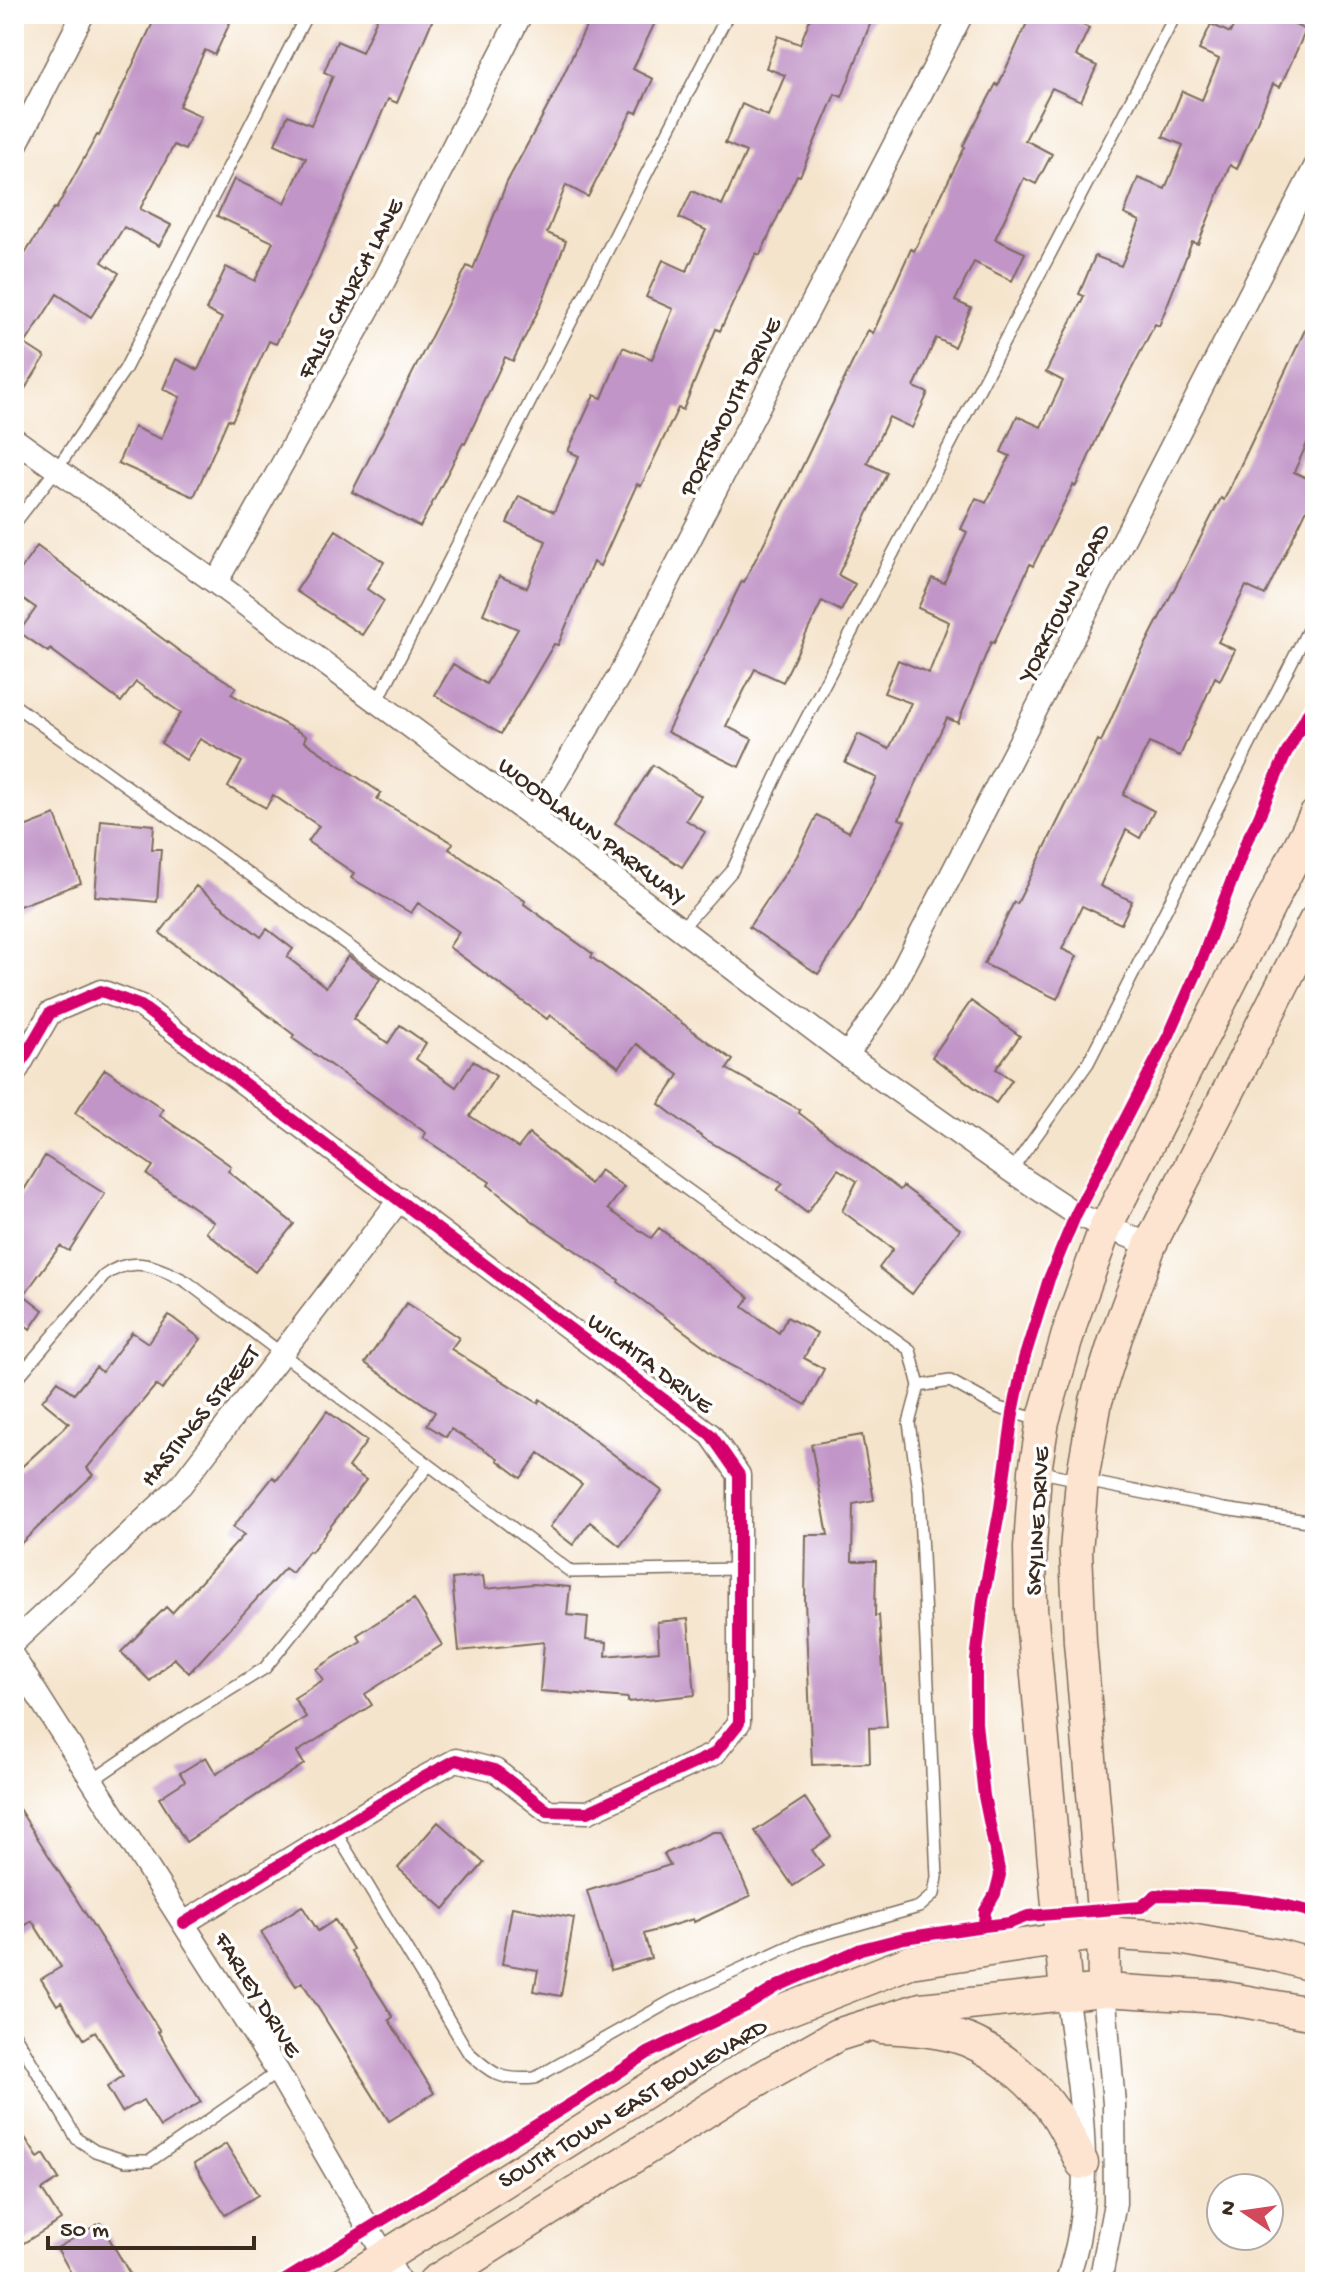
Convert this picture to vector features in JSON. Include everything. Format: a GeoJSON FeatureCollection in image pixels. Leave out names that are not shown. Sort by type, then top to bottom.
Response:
{"type":"FeatureCollection","features":[{"type":"Feature","properties":{"kind":"main road","name":"SKYLINE DRIVE"},"geometry":{"type":"LineString","coordinates":[[1066,1993],[1031,1609],[1030,1548],[1035,1471],[1043,1421],[1072,1320],[1106,1226],[1315,816]]}},
{"type":"Feature","properties":{"kind":"main road","name":"SKYLINE DRIVE"},"geometry":{"type":"LineString","coordinates":[[1104,1990],[1103,1910],[1079,1627],[1076,1551],[1082,1480],[1096,1401],[1150,1245],[1315,921]]}},
{"type":"Feature","properties":{"kind":"main road","name":"SOUTH TOWN EAST BOULEVARD"},"geometry":{"type":"LineString","coordinates":[[345,2282],[392,2270],[478,2196],[753,2023],[910,1962],[1060,1937],[1103,1933],[1179,1938],[1280,1956],[1315,1966]]}},
{"type":"Feature","properties":{"kind":"main road","name":"SOUTH TOWN EAST BOULEVARD"},"geometry":{"type":"LineString","coordinates":[[434,2282],[733,2094],[837,2035],[921,2009],[1104,1990],[1220,1997],[1315,2014]]}},
{"type":"Feature","properties":{"kind":"main road"},"geometry":{"type":"LineString","coordinates":[[867,2026],[941,2033],[969,2041],[1004,2063],[1029,2083],[1056,2115],[1082,2163]]}},
{"type":"Feature","properties":{"kind":"street"},"geometry":{"type":"LineString","coordinates":[[14,149],[83,14]]}},
{"type":"Feature","properties":{"kind":"street","name":"FALLS CHURCH LANE"},"geometry":{"type":"LineString","coordinates":[[216,583],[382,285],[521,14]]}},
{"type":"Feature","properties":{"kind":"street","name":"PORTSMOUTH DRIVE"},"geometry":{"type":"LineString","coordinates":[[534,818],[619,676],[962,14]]}},
{"type":"Feature","properties":{"kind":"street","name":"YORKTOWN ROAD"},"geometry":{"type":"LineString","coordinates":[[847,1055],[898,978],[1315,167]]}},
{"type":"Feature","properties":{"kind":"street","name":"WOODLAWN PARKWAY"},"geometry":{"type":"LineString","coordinates":[[14,439],[216,583],[534,818],[847,1055],[1062,1206],[1150,1245]]}},
{"type":"Feature","properties":{"kind":"street","name":"WICHITA DRIVE"},"geometry":{"type":"LineString","coordinates":[[14,1075],[50,1013],[101,991],[141,1006],[711,1435],[739,1475],[739,1723],[714,1754],[588,1812],[548,1811],[495,1770],[456,1760],[184,1923]]}},
{"type":"Feature","properties":{"kind":"street","name":"HASTINGS STREET"},"geometry":{"type":"LineString","coordinates":[[14,1642],[181,1485],[400,1199]]}},
{"type":"Feature","properties":{"kind":"street","name":"FARLEY DRIVE"},"geometry":{"type":"LineString","coordinates":[[14,1658],[278,2072],[392,2270]]}},
{"type":"Feature","properties":{"kind":"street","name":"SKYLINE DRIVE"},"geometry":{"type":"LineString","coordinates":[[1100,2282],[1115,2203],[1114,2104],[1104,1990]]}},
{"type":"Feature","properties":{"kind":"street","name":"SKYLINE DRIVE"},"geometry":{"type":"LineString","coordinates":[[1066,1993],[1080,2093],[1082,2163],[1079,2234],[1067,2282]]}},
{"type":"Feature","properties":{"kind":"lane"},"geometry":{"type":"LineString","coordinates":[[14,524],[56,470],[125,369],[307,14]]}},
{"type":"Feature","properties":{"kind":"lane"},"geometry":{"type":"LineString","coordinates":[[377,702],[728,14]]}},
{"type":"Feature","properties":{"kind":"lane"},"geometry":{"type":"LineString","coordinates":[[681,929],[732,871],[784,761],[1176,14]]}},
{"type":"Feature","properties":{"kind":"lane"},"geometry":{"type":"LineString","coordinates":[[1011,1171],[1088,1063],[1315,616]]}},
{"type":"Feature","properties":{"kind":"lane"},"geometry":{"type":"LineString","coordinates":[[14,705],[910,1350],[919,1386],[909,1423],[919,1491],[937,1877],[934,1894],[919,1907],[803,1940],[673,2000],[535,2078],[515,2080],[492,2074],[468,2052],[335,1831]]}},
{"type":"Feature","properties":{"kind":"lane"},"geometry":{"type":"LineString","coordinates":[[14,1382],[104,1276],[116,1267],[137,1263],[161,1268],[187,1282],[571,1572],[739,1569]]}},
{"type":"Feature","properties":{"kind":"lane"},"geometry":{"type":"LineString","coordinates":[[919,1386],[950,1381],[999,1408],[1043,1421]]}},
{"type":"Feature","properties":{"kind":"lane"},"geometry":{"type":"LineString","coordinates":[[93,1780],[265,1668],[429,1465]]}},
{"type":"Feature","properties":{"kind":"lane"},"geometry":{"type":"LineString","coordinates":[[1035,1471],[1224,1509],[1315,1522]]}},
{"type":"Feature","properties":{"kind":"lane"},"geometry":{"type":"LineString","coordinates":[[14,2033],[77,2139],[95,2151],[126,2161],[150,2161],[278,2072]]}},
{"type":"Feature","properties":{"kind":"building"},"geometry":{"type":"Polygon","coordinates":[[[157,14],[234,14],[215,55],[205,50],[179,106],[201,116],[185,150],[174,145],[140,209],[171,225],[159,246],[124,227],[102,262],[119,273],[91,317],[57,294],[25,344],[45,357],[14,406],[14,271],[56,209],[99,136],[157,14]]]}},
{"type":"Feature","properties":{"kind":"building"},"geometry":{"type":"Polygon","coordinates":[[[379,14],[435,14],[397,103],[388,99],[317,262],[276,344],[269,341],[232,421],[228,419],[194,497],[118,463],[134,427],[161,439],[180,397],[163,389],[176,359],[198,370],[222,318],[206,310],[226,267],[255,281],[273,242],[217,216],[234,179],[285,203],[306,158],[275,144],[288,115],[311,125],[333,76],[324,72],[337,41],[362,52],[379,14]]]}},
{"type":"Feature","properties":{"kind":"building"},"geometry":{"type":"Polygon","coordinates":[[[592,14],[659,14],[633,69],[653,79],[637,113],[632,111],[588,197],[566,185],[547,233],[566,241],[541,305],[513,361],[505,357],[465,444],[420,527],[352,492],[467,266],[473,269],[507,182],[554,95],[592,14]]]}},
{"type":"Feature","properties":{"kind":"building"},"geometry":{"type":"Polygon","coordinates":[[[812,14],[874,14],[842,97],[835,94],[800,176],[797,175],[760,255],[756,253],[720,331],[716,329],[683,410],[678,408],[641,486],[637,484],[600,566],[593,562],[558,645],[554,644],[501,734],[435,695],[453,664],[486,684],[518,629],[483,614],[499,576],[527,588],[546,541],[507,523],[519,496],[554,512],[579,456],[568,451],[594,395],[602,398],[623,347],[652,359],[673,309],[646,297],[663,260],[687,271],[706,230],[679,218],[692,191],[722,205],[746,152],[725,143],[742,104],[768,116],[785,75],[766,68],[778,36],[800,44],[812,14]]]}},
{"type":"Feature","properties":{"kind":"building"},"geometry":{"type":"Polygon","coordinates":[[[1031,14],[1060,14],[1089,28],[1076,56],[1097,66],[1081,101],[1052,88],[1025,140],[1052,154],[1036,184],[1024,178],[995,239],[1025,253],[1012,281],[974,262],[955,301],[971,308],[954,347],[936,338],[914,387],[928,393],[912,428],[889,417],[867,463],[887,473],[838,575],[855,584],[841,611],[822,601],[783,682],[755,669],[726,726],[752,739],[739,767],[667,732],[791,490],[868,330],[873,333],[911,249],[914,251],[963,146],[996,84],[998,86],[1031,14]]]}},
{"type":"Feature","properties":{"kind":"building"},"geometry":{"type":"Polygon","coordinates":[[[1239,14],[1271,14],[1306,30],[1280,87],[1273,84],[1237,169],[1230,165],[1198,244],[1192,242],[1159,326],[1155,324],[1103,424],[1076,486],[1073,485],[1033,566],[1030,564],[994,643],[991,642],[958,723],[947,718],[899,819],[905,821],[853,923],[818,974],[749,927],[797,856],[817,815],[849,832],[877,778],[845,763],[858,734],[889,749],[911,703],[884,693],[898,660],[929,673],[949,622],[918,608],[932,578],[944,583],[967,532],[961,529],[976,498],[986,503],[1010,456],[1001,452],[1017,416],[1041,427],[1063,381],[1046,372],[1084,296],[1079,294],[1095,256],[1121,266],[1140,221],[1124,214],[1138,178],[1165,189],[1183,145],[1163,137],[1182,91],[1202,100],[1219,59],[1199,50],[1211,24],[1230,33],[1239,14]]]}},
{"type":"Feature","properties":{"kind":"building"},"geometry":{"type":"Polygon","coordinates":[[[1315,309],[1315,426],[1294,472],[1315,482],[1315,492],[1265,595],[1246,586],[1218,642],[1235,650],[1220,680],[1215,677],[1180,756],[1149,743],[1123,795],[1154,811],[1140,838],[1126,830],[1100,886],[1132,901],[1121,924],[1082,906],[1062,949],[1077,956],[1057,999],[984,964],[1098,740],[1101,742],[1136,663],[1221,498],[1224,500],[1315,309]]]}},
{"type":"Feature","properties":{"kind":"building"},"geometry":{"type":"Polygon","coordinates":[[[336,530],[384,562],[367,589],[384,601],[362,635],[296,591],[336,530]]]}},
{"type":"Feature","properties":{"kind":"building"},"geometry":{"type":"Polygon","coordinates":[[[37,546],[182,653],[236,687],[231,694],[306,736],[304,741],[381,793],[377,799],[453,843],[449,849],[525,901],[524,904],[593,954],[591,957],[733,1060],[727,1069],[800,1110],[799,1113],[900,1190],[903,1186],[960,1229],[912,1294],[879,1268],[893,1249],[842,1211],[857,1181],[838,1169],[807,1213],[777,1190],[783,1184],[705,1139],[659,1104],[679,1075],[637,1044],[619,1067],[550,1015],[547,1019],[449,947],[459,932],[418,903],[411,913],[351,878],[354,873],[308,842],[319,826],[273,795],[266,808],[228,787],[242,762],[200,739],[186,760],[161,743],[181,713],[136,682],[121,702],[50,649],[48,652],[19,632],[36,608],[14,592],[14,579],[37,546]]]}},
{"type":"Feature","properties":{"kind":"building"},"geometry":{"type":"Polygon","coordinates":[[[653,765],[701,796],[686,820],[705,832],[682,867],[615,823],[653,765]]]}},
{"type":"Feature","properties":{"kind":"building"},"geometry":{"type":"Polygon","coordinates":[[[55,815],[81,883],[14,908],[14,831],[55,815]]]}},
{"type":"Feature","properties":{"kind":"building"},"geometry":{"type":"Polygon","coordinates":[[[101,820],[154,825],[152,849],[161,849],[157,902],[95,896],[101,820]]]}},
{"type":"Feature","properties":{"kind":"building"},"geometry":{"type":"Polygon","coordinates":[[[196,886],[261,937],[267,929],[293,949],[287,957],[326,987],[348,956],[380,979],[353,1019],[388,1043],[400,1025],[426,1043],[416,1059],[456,1087],[473,1061],[496,1076],[470,1116],[518,1148],[529,1134],[590,1184],[600,1170],[624,1187],[608,1209],[651,1238],[659,1228],[749,1297],[743,1307],[779,1333],[787,1317],[817,1333],[804,1358],[824,1369],[806,1405],[728,1364],[619,1280],[535,1223],[488,1185],[490,1182],[423,1138],[426,1133],[292,1038],[294,1035],[160,933],[196,886]]]}},
{"type":"Feature","properties":{"kind":"building"},"geometry":{"type":"Polygon","coordinates":[[[971,1001],[1020,1036],[996,1069],[1012,1080],[996,1103],[932,1057],[971,1001]]]}},
{"type":"Feature","properties":{"kind":"building"},"geometry":{"type":"Polygon","coordinates":[[[105,1069],[163,1109],[159,1115],[231,1166],[228,1171],[294,1224],[255,1272],[206,1232],[214,1222],[147,1175],[153,1166],[75,1113],[105,1069]]]}},
{"type":"Feature","properties":{"kind":"building"},"geometry":{"type":"Polygon","coordinates":[[[45,1156],[105,1194],[69,1251],[60,1246],[24,1295],[43,1310],[30,1329],[14,1317],[14,1206],[45,1156]]]}},
{"type":"Feature","properties":{"kind":"building"},"geometry":{"type":"Polygon","coordinates":[[[407,1303],[459,1338],[451,1349],[538,1403],[540,1399],[662,1491],[620,1546],[590,1522],[573,1545],[550,1527],[582,1484],[539,1453],[521,1478],[498,1458],[451,1429],[446,1437],[427,1425],[435,1412],[365,1363],[407,1303]]]}},
{"type":"Feature","properties":{"kind":"building"},"geometry":{"type":"Polygon","coordinates":[[[169,1315],[201,1339],[162,1390],[156,1385],[87,1468],[93,1475],[14,1550],[14,1474],[69,1423],[42,1401],[58,1381],[74,1394],[96,1367],[102,1372],[132,1332],[148,1343],[169,1315]]]}},
{"type":"Feature","properties":{"kind":"building"},"geometry":{"type":"Polygon","coordinates":[[[327,1411],[367,1441],[348,1467],[366,1480],[292,1573],[285,1568],[189,1673],[174,1658],[150,1681],[121,1652],[166,1607],[172,1613],[244,1535],[233,1527],[273,1477],[277,1480],[327,1411]]]}},
{"type":"Feature","properties":{"kind":"building"},"geometry":{"type":"Polygon","coordinates":[[[862,1435],[874,1500],[853,1504],[852,1561],[876,1561],[875,1616],[879,1615],[887,1727],[869,1728],[870,1763],[812,1765],[805,1601],[806,1535],[828,1535],[811,1444],[862,1435]]]}},
{"type":"Feature","properties":{"kind":"building"},"geometry":{"type":"Polygon","coordinates":[[[483,1576],[485,1589],[533,1584],[570,1587],[567,1615],[588,1617],[586,1640],[607,1642],[606,1656],[659,1651],[657,1622],[688,1619],[695,1695],[628,1702],[628,1698],[540,1691],[544,1642],[459,1651],[452,1579],[483,1576]]]}},
{"type":"Feature","properties":{"kind":"building"},"geometry":{"type":"Polygon","coordinates":[[[414,1599],[442,1645],[365,1694],[372,1705],[297,1752],[304,1764],[186,1842],[159,1798],[185,1781],[180,1773],[206,1757],[216,1774],[306,1717],[294,1698],[323,1680],[316,1669],[361,1641],[357,1635],[414,1599]]]}},
{"type":"Feature","properties":{"kind":"building"},"geometry":{"type":"Polygon","coordinates":[[[805,1798],[831,1837],[812,1850],[823,1866],[793,1886],[755,1831],[805,1798]]]}},
{"type":"Feature","properties":{"kind":"building"},"geometry":{"type":"Polygon","coordinates":[[[14,1801],[160,2031],[201,2102],[160,2127],[143,2100],[122,2112],[107,2087],[123,2076],[95,2032],[84,2039],[61,2002],[57,2005],[41,1979],[61,1967],[32,1921],[14,1933],[14,1801]]]}},
{"type":"Feature","properties":{"kind":"building"},"geometry":{"type":"Polygon","coordinates":[[[438,1822],[484,1863],[444,1909],[398,1868],[438,1822]]]}},
{"type":"Feature","properties":{"kind":"building"},"geometry":{"type":"Polygon","coordinates":[[[713,1832],[722,1832],[750,1896],[694,1922],[693,1919],[644,1934],[651,1958],[611,1970],[587,1891],[670,1865],[664,1854],[713,1832]]]}},
{"type":"Feature","properties":{"kind":"building"},"geometry":{"type":"Polygon","coordinates":[[[302,1906],[318,1931],[335,1920],[393,2017],[389,2020],[434,2093],[389,2121],[302,1982],[296,1986],[261,1932],[302,1906]]]}},
{"type":"Feature","properties":{"kind":"building"},"geometry":{"type":"Polygon","coordinates":[[[512,1907],[574,1918],[561,1996],[534,1991],[538,1970],[502,1964],[512,1907]]]}},
{"type":"Feature","properties":{"kind":"building"},"geometry":{"type":"Polygon","coordinates":[[[14,2120],[38,2158],[44,2154],[59,2179],[42,2190],[61,2220],[14,2249],[14,2120]]]}},
{"type":"Feature","properties":{"kind":"building"},"geometry":{"type":"Polygon","coordinates":[[[226,2144],[258,2195],[225,2215],[194,2164],[226,2144]]]}},
{"type":"Feature","properties":{"kind":"building"},"geometry":{"type":"Polygon","coordinates":[[[100,2223],[130,2274],[116,2282],[76,2282],[57,2248],[100,2223]]]}},
{"type":"Feature","properties":{"kind":"cycle path"},"geometry":{"type":"LineString","coordinates":[[282,2282],[648,2053],[746,2006],[778,1986],[861,1949],[904,1938],[984,1926],[985,1911],[995,1894],[1000,1875],[984,1796],[976,1723],[976,1661],[983,1600],[1024,1359],[1049,1279],[1076,1214],[1169,1035],[1197,972],[1247,840],[1285,756],[1315,700]]}},
{"type":"Feature","properties":{"kind":"cycle path"},"geometry":{"type":"LineString","coordinates":[[14,1075],[50,1013],[101,991],[141,1006],[711,1435],[739,1475],[739,1723],[714,1754],[588,1812],[548,1811],[495,1770],[456,1760],[184,1923]]}},
{"type":"Feature","properties":{"kind":"cycle path"},"geometry":{"type":"LineString","coordinates":[[984,1926],[1010,1923],[1028,1916],[1141,1907],[1156,1895],[1256,1901],[1315,1913]]}}]}
